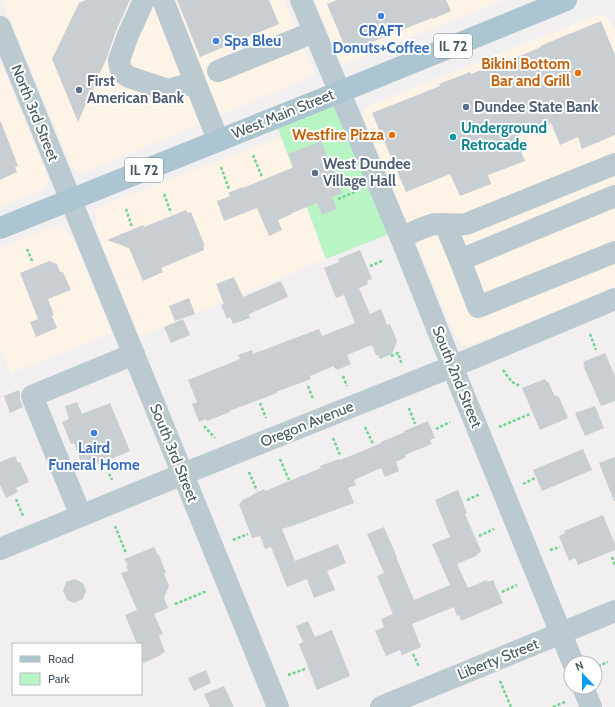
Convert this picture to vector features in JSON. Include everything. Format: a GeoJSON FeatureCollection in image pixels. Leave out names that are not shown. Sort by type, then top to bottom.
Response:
{"type":"FeatureCollection","features":[{"type":"Feature","properties":{"kind":"main road","name":"West Main Street"},"geometry":{"type":"LineString","coordinates":[[1,223],[70,199],[340,92],[566,0]]}},
{"type":"Feature","properties":{"kind":"street"},"geometry":{"type":"LineString","coordinates":[[144,0],[128,35],[119,60],[123,73],[129,78],[168,90],[195,82]]}},
{"type":"Feature","properties":{"kind":"street"},"geometry":{"type":"LineString","coordinates":[[163,0],[218,140]]}},
{"type":"Feature","properties":{"kind":"street","name":"South 2nd Street"},"geometry":{"type":"LineString","coordinates":[[300,0],[401,238],[570,655]]}},
{"type":"Feature","properties":{"kind":"street","name":"North 3rd Street"},"geometry":{"type":"LineString","coordinates":[[0,27],[70,199]]}},
{"type":"Feature","properties":{"kind":"street"},"geometry":{"type":"LineString","coordinates":[[218,72],[314,32]]}},
{"type":"Feature","properties":{"kind":"street"},"geometry":{"type":"LineString","coordinates":[[401,238],[431,225],[466,224],[615,164]]}},
{"type":"Feature","properties":{"kind":"street"},"geometry":{"type":"LineString","coordinates":[[460,260],[615,196]]}},
{"type":"Feature","properties":{"kind":"street","name":"South 3rd Street"},"geometry":{"type":"LineString","coordinates":[[70,199],[278,707]]}},
{"type":"Feature","properties":{"kind":"street"},"geometry":{"type":"LineString","coordinates":[[445,224],[478,307],[615,252]]}},
{"type":"Feature","properties":{"kind":"street","name":"Oregon Avenue"},"geometry":{"type":"LineString","coordinates":[[0,549],[615,299]]}},
{"type":"Feature","properties":{"kind":"street"},"geometry":{"type":"LineString","coordinates":[[81,516],[32,396],[134,354]]}},
{"type":"Feature","properties":{"kind":"street","name":"Liberty Street"},"geometry":{"type":"LineString","coordinates":[[381,707],[615,611]]}},
{"type":"Feature","properties":{"kind":"street"},"geometry":{"type":"LineString","coordinates":[[586,695],[591,707]]}},
{"type":"Feature","properties":{"kind":"path"},"geometry":{"type":"LineString","coordinates":[[253,155],[262,177]]}},
{"type":"Feature","properties":{"kind":"path"},"geometry":{"type":"LineString","coordinates":[[333,167],[345,162]]}},
{"type":"Feature","properties":{"kind":"path"},"geometry":{"type":"LineString","coordinates":[[221,167],[229,189]]}},
{"type":"Feature","properties":{"kind":"path"},"geometry":{"type":"LineString","coordinates":[[338,199],[357,191]]}},
{"type":"Feature","properties":{"kind":"path"},"geometry":{"type":"LineString","coordinates":[[164,194],[171,212]]}},
{"type":"Feature","properties":{"kind":"path"},"geometry":{"type":"LineString","coordinates":[[126,209],[132,227]]}},
{"type":"Feature","properties":{"kind":"path"},"geometry":{"type":"LineString","coordinates":[[27,249],[33,263]]}},
{"type":"Feature","properties":{"kind":"path"},"geometry":{"type":"LineString","coordinates":[[370,266],[384,260]]}},
{"type":"Feature","properties":{"kind":"path"},"geometry":{"type":"LineString","coordinates":[[590,334],[596,350]]}},
{"type":"Feature","properties":{"kind":"path"},"geometry":{"type":"LineString","coordinates":[[391,356],[398,353],[402,365]]}},
{"type":"Feature","properties":{"kind":"path"},"geometry":{"type":"LineString","coordinates":[[502,370],[512,382],[520,386]]}},
{"type":"Feature","properties":{"kind":"path"},"geometry":{"type":"LineString","coordinates":[[343,376],[347,386]]}},
{"type":"Feature","properties":{"kind":"path"},"geometry":{"type":"LineString","coordinates":[[308,386],[313,399]]}},
{"type":"Feature","properties":{"kind":"path"},"geometry":{"type":"LineString","coordinates":[[260,403],[266,418]]}},
{"type":"Feature","properties":{"kind":"path"},"geometry":{"type":"LineString","coordinates":[[409,408],[415,424]]}},
{"type":"Feature","properties":{"kind":"path"},"geometry":{"type":"LineString","coordinates":[[499,427],[530,414]]}},
{"type":"Feature","properties":{"kind":"path"},"geometry":{"type":"LineString","coordinates":[[436,429],[450,422]]}},
{"type":"Feature","properties":{"kind":"path"},"geometry":{"type":"LineString","coordinates":[[204,426],[215,438]]}},
{"type":"Feature","properties":{"kind":"path"},"geometry":{"type":"LineString","coordinates":[[365,427],[373,444]]}},
{"type":"Feature","properties":{"kind":"path"},"geometry":{"type":"LineString","coordinates":[[333,438],[340,455]]}},
{"type":"Feature","properties":{"kind":"path"},"geometry":{"type":"LineString","coordinates":[[280,459],[288,480]]}},
{"type":"Feature","properties":{"kind":"path"},"geometry":{"type":"LineString","coordinates":[[107,469],[112,480]]}},
{"type":"Feature","properties":{"kind":"path"},"geometry":{"type":"LineString","coordinates":[[249,472],[257,491]]}},
{"type":"Feature","properties":{"kind":"path"},"geometry":{"type":"LineString","coordinates":[[523,484],[535,478]]}},
{"type":"Feature","properties":{"kind":"path"},"geometry":{"type":"LineString","coordinates":[[467,500],[480,494]]}},
{"type":"Feature","properties":{"kind":"path"},"geometry":{"type":"LineString","coordinates":[[16,499],[23,516]]}},
{"type":"Feature","properties":{"kind":"path"},"geometry":{"type":"LineString","coordinates":[[115,526],[126,553]]}},
{"type":"Feature","properties":{"kind":"path"},"geometry":{"type":"LineString","coordinates":[[479,536],[494,529]]}},
{"type":"Feature","properties":{"kind":"path"},"geometry":{"type":"LineString","coordinates":[[233,540],[248,534]]}},
{"type":"Feature","properties":{"kind":"path"},"geometry":{"type":"LineString","coordinates":[[550,550],[560,546]]}},
{"type":"Feature","properties":{"kind":"path"},"geometry":{"type":"LineString","coordinates":[[612,557],[615,566]]}},
{"type":"Feature","properties":{"kind":"path"},"geometry":{"type":"LineString","coordinates":[[502,592],[517,585]]}},
{"type":"Feature","properties":{"kind":"path"},"geometry":{"type":"LineString","coordinates":[[175,604],[206,591]]}},
{"type":"Feature","properties":{"kind":"path"},"geometry":{"type":"LineString","coordinates":[[413,654],[419,667]]}},
{"type":"Feature","properties":{"kind":"path"},"geometry":{"type":"LineString","coordinates":[[603,664],[608,662]]}},
{"type":"Feature","properties":{"kind":"path"},"geometry":{"type":"LineString","coordinates":[[288,675],[305,668]]}},
{"type":"Feature","properties":{"kind":"path"},"geometry":{"type":"LineString","coordinates":[[500,680],[511,707]]}},
{"type":"Feature","properties":{"kind":"path"},"geometry":{"type":"LineString","coordinates":[[553,707],[565,702]]}},
{"type":"Feature","properties":{"kind":"shaded area"},"geometry":{"type":"Polygon","coordinates":[[[2,0],[284,0],[315,75],[88,171],[78,173],[71,165],[2,0]]]}},
{"type":"Feature","properties":{"kind":"shaded area"},"geometry":{"type":"Polygon","coordinates":[[[315,0],[503,0],[342,65],[315,0]]]}},
{"type":"Feature","properties":{"kind":"shaded area"},"geometry":{"type":"Polygon","coordinates":[[[602,15],[609,20],[615,30],[615,287],[469,346],[461,345],[457,339],[362,117],[364,109],[594,16],[602,15]]]}},
{"type":"Feature","properties":{"kind":"shaded area"},"geometry":{"type":"Polygon","coordinates":[[[0,61],[44,167],[48,181],[46,187],[41,190],[0,207],[0,61]]]}},
{"type":"Feature","properties":{"kind":"shaded area"},"geometry":{"type":"Polygon","coordinates":[[[281,137],[325,259],[140,337],[97,231],[95,211],[98,207],[281,137]]]}},
{"type":"Feature","properties":{"kind":"shaded area"},"geometry":{"type":"Polygon","coordinates":[[[58,225],[63,225],[74,241],[112,333],[11,373],[0,347],[0,248],[58,225]]]}},
{"type":"Feature","properties":{"kind":"green space"},"geometry":{"type":"Polygon","coordinates":[[[339,94],[396,231],[326,259],[275,120],[339,94]]]}},
{"type":"Feature","properties":{"kind":"building","name":"First American Bank"},"geometry":{"type":"Polygon","coordinates":[[[86,0],[130,0],[78,122],[52,59],[79,3],[86,0]]]}},
{"type":"Feature","properties":{"kind":"building","name":"Spa Bleu"},"geometry":{"type":"Polygon","coordinates":[[[177,0],[269,0],[279,24],[200,57],[177,0]]]}},
{"type":"Feature","properties":{"kind":"building"},"geometry":{"type":"Polygon","coordinates":[[[337,0],[446,0],[451,11],[347,52],[327,4],[337,0]]]}},
{"type":"Feature","properties":{"kind":"building"},"geometry":{"type":"Polygon","coordinates":[[[601,21],[615,55],[615,135],[582,149],[578,137],[560,145],[551,123],[515,137],[525,161],[488,175],[491,184],[460,196],[450,174],[406,192],[372,113],[440,86],[439,84],[470,72],[471,74],[507,60],[508,61],[601,21]]]}},
{"type":"Feature","properties":{"kind":"building"},"geometry":{"type":"Polygon","coordinates":[[[0,122],[18,166],[15,167],[17,172],[0,180],[0,122]]]}},
{"type":"Feature","properties":{"kind":"building"},"geometry":{"type":"Polygon","coordinates":[[[321,141],[342,193],[332,197],[337,209],[322,215],[317,203],[278,220],[282,230],[269,236],[257,208],[224,221],[217,201],[230,196],[228,193],[294,167],[288,154],[321,141]]]}},
{"type":"Feature","properties":{"kind":"building"},"geometry":{"type":"Polygon","coordinates":[[[186,210],[188,213],[191,212],[205,246],[203,246],[204,250],[161,268],[163,272],[143,281],[129,248],[107,240],[143,225],[144,227],[186,210]]]}},
{"type":"Feature","properties":{"kind":"building"},"geometry":{"type":"Polygon","coordinates":[[[360,250],[372,279],[367,281],[368,284],[359,288],[370,314],[381,309],[387,325],[390,324],[397,341],[392,354],[380,359],[378,355],[376,355],[372,345],[347,355],[351,364],[337,370],[336,368],[334,369],[334,366],[310,376],[311,379],[207,421],[206,419],[199,422],[192,404],[197,402],[188,380],[240,359],[238,355],[252,350],[253,354],[319,329],[322,336],[355,323],[344,295],[336,298],[324,268],[339,262],[338,259],[360,250]]]}},
{"type":"Feature","properties":{"kind":"building"},"geometry":{"type":"Polygon","coordinates":[[[49,261],[57,264],[60,272],[63,272],[71,290],[48,299],[54,315],[52,316],[57,328],[36,337],[30,322],[38,319],[20,273],[49,261]]]}},
{"type":"Feature","properties":{"kind":"building"},"geometry":{"type":"Polygon","coordinates":[[[234,277],[243,297],[281,281],[288,297],[249,314],[250,318],[233,324],[230,317],[227,319],[221,305],[224,304],[216,284],[234,277]]]}},
{"type":"Feature","properties":{"kind":"building"},"geometry":{"type":"Polygon","coordinates":[[[189,298],[195,314],[175,321],[169,306],[189,298]]]}},
{"type":"Feature","properties":{"kind":"building"},"geometry":{"type":"Polygon","coordinates":[[[183,319],[190,335],[171,343],[164,327],[183,319]]]}},
{"type":"Feature","properties":{"kind":"building"},"geometry":{"type":"Polygon","coordinates":[[[605,353],[615,376],[615,401],[601,406],[583,362],[605,353]]]}},
{"type":"Feature","properties":{"kind":"building"},"geometry":{"type":"Polygon","coordinates":[[[545,379],[547,382],[548,381],[554,395],[559,397],[568,418],[540,430],[522,388],[545,379]]]}},
{"type":"Feature","properties":{"kind":"building"},"geometry":{"type":"Polygon","coordinates":[[[19,390],[20,400],[23,407],[10,413],[4,396],[19,390]]]}},
{"type":"Feature","properties":{"kind":"building","name":"Laird Funeral Home"},"geometry":{"type":"Polygon","coordinates":[[[77,402],[82,414],[110,403],[130,451],[99,464],[96,462],[83,468],[74,443],[71,444],[62,422],[69,419],[65,406],[77,402]]]}},
{"type":"Feature","properties":{"kind":"building"},"geometry":{"type":"Polygon","coordinates":[[[595,406],[604,428],[585,436],[575,413],[595,406]]]}},
{"type":"Feature","properties":{"kind":"building"},"geometry":{"type":"Polygon","coordinates":[[[428,421],[435,438],[430,440],[432,444],[405,455],[406,457],[396,462],[399,471],[385,477],[381,468],[354,480],[356,485],[348,488],[354,503],[282,529],[295,561],[338,544],[346,563],[327,571],[335,590],[314,598],[307,579],[287,587],[271,547],[265,549],[260,536],[252,538],[239,504],[243,500],[264,489],[265,491],[321,468],[320,466],[365,450],[428,421]]]}},
{"type":"Feature","properties":{"kind":"building"},"geometry":{"type":"Polygon","coordinates":[[[583,449],[592,470],[542,491],[533,470],[583,449]]]}},
{"type":"Feature","properties":{"kind":"building"},"geometry":{"type":"Polygon","coordinates":[[[15,456],[18,463],[20,462],[29,482],[16,488],[18,492],[6,498],[0,485],[0,462],[15,456]]]}},
{"type":"Feature","properties":{"kind":"building"},"geometry":{"type":"Polygon","coordinates":[[[615,457],[615,501],[614,501],[599,463],[615,457]]]}},
{"type":"Feature","properties":{"kind":"building"},"geometry":{"type":"Polygon","coordinates":[[[458,490],[467,513],[465,514],[481,551],[476,556],[457,564],[468,588],[487,580],[487,582],[493,580],[503,603],[461,621],[459,615],[457,616],[454,607],[412,624],[421,647],[402,655],[400,650],[386,656],[375,631],[384,627],[381,619],[393,614],[377,576],[384,573],[367,534],[384,527],[414,600],[450,585],[432,544],[450,537],[435,500],[458,490]]]}},
{"type":"Feature","properties":{"kind":"building"},"geometry":{"type":"Polygon","coordinates":[[[603,515],[615,544],[615,550],[578,565],[575,558],[569,561],[559,536],[565,533],[564,531],[603,515]]]}},
{"type":"Feature","properties":{"kind":"building"},"geometry":{"type":"Polygon","coordinates":[[[154,547],[166,573],[164,573],[169,586],[164,598],[168,608],[154,614],[163,634],[159,636],[165,652],[142,664],[142,643],[137,643],[125,615],[137,610],[121,573],[128,571],[126,566],[128,565],[124,559],[154,547]]]}},
{"type":"Feature","properties":{"kind":"building"},"geometry":{"type":"Polygon","coordinates":[[[74,579],[83,583],[86,591],[83,599],[74,603],[67,600],[63,591],[66,582],[74,579]]]}},
{"type":"Feature","properties":{"kind":"building"},"geometry":{"type":"Polygon","coordinates":[[[308,621],[315,637],[332,630],[350,676],[317,690],[299,644],[303,642],[296,626],[308,621]]]}},
{"type":"Feature","properties":{"kind":"building"},"geometry":{"type":"Polygon","coordinates":[[[206,670],[211,683],[194,691],[188,678],[206,670]]]}},
{"type":"Feature","properties":{"kind":"building"},"geometry":{"type":"Polygon","coordinates":[[[224,686],[234,707],[210,707],[204,694],[224,686]]]}},
{"type":"Feature","properties":{"kind":"place","name":"CRAFT Donuts+Coffee"},"geometry":{"type":"Point","coordinates":[381,16]}},
{"type":"Feature","properties":{"kind":"place","name":"Spa Bleu"},"geometry":{"type":"Point","coordinates":[216,41]}},
{"type":"Feature","properties":{"kind":"place","name":"Bikini Bottom Bar and Grill"},"geometry":{"type":"Point","coordinates":[578,73]}},
{"type":"Feature","properties":{"kind":"place","name":"First American Bank"},"geometry":{"type":"Point","coordinates":[79,90]}},
{"type":"Feature","properties":{"kind":"place","name":"Dundee State Bank"},"geometry":{"type":"Point","coordinates":[466,107]}},
{"type":"Feature","properties":{"kind":"place","name":"Westfire Pizza"},"geometry":{"type":"Point","coordinates":[392,135]}},
{"type":"Feature","properties":{"kind":"place","name":"Underground Retrocade"},"geometry":{"type":"Point","coordinates":[453,137]}},
{"type":"Feature","properties":{"kind":"place","name":"West Dundee Village Hall"},"geometry":{"type":"Point","coordinates":[315,173]}},
{"type":"Feature","properties":{"kind":"place","name":"Laird Funeral Home"},"geometry":{"type":"Point","coordinates":[94,433]}}]}
